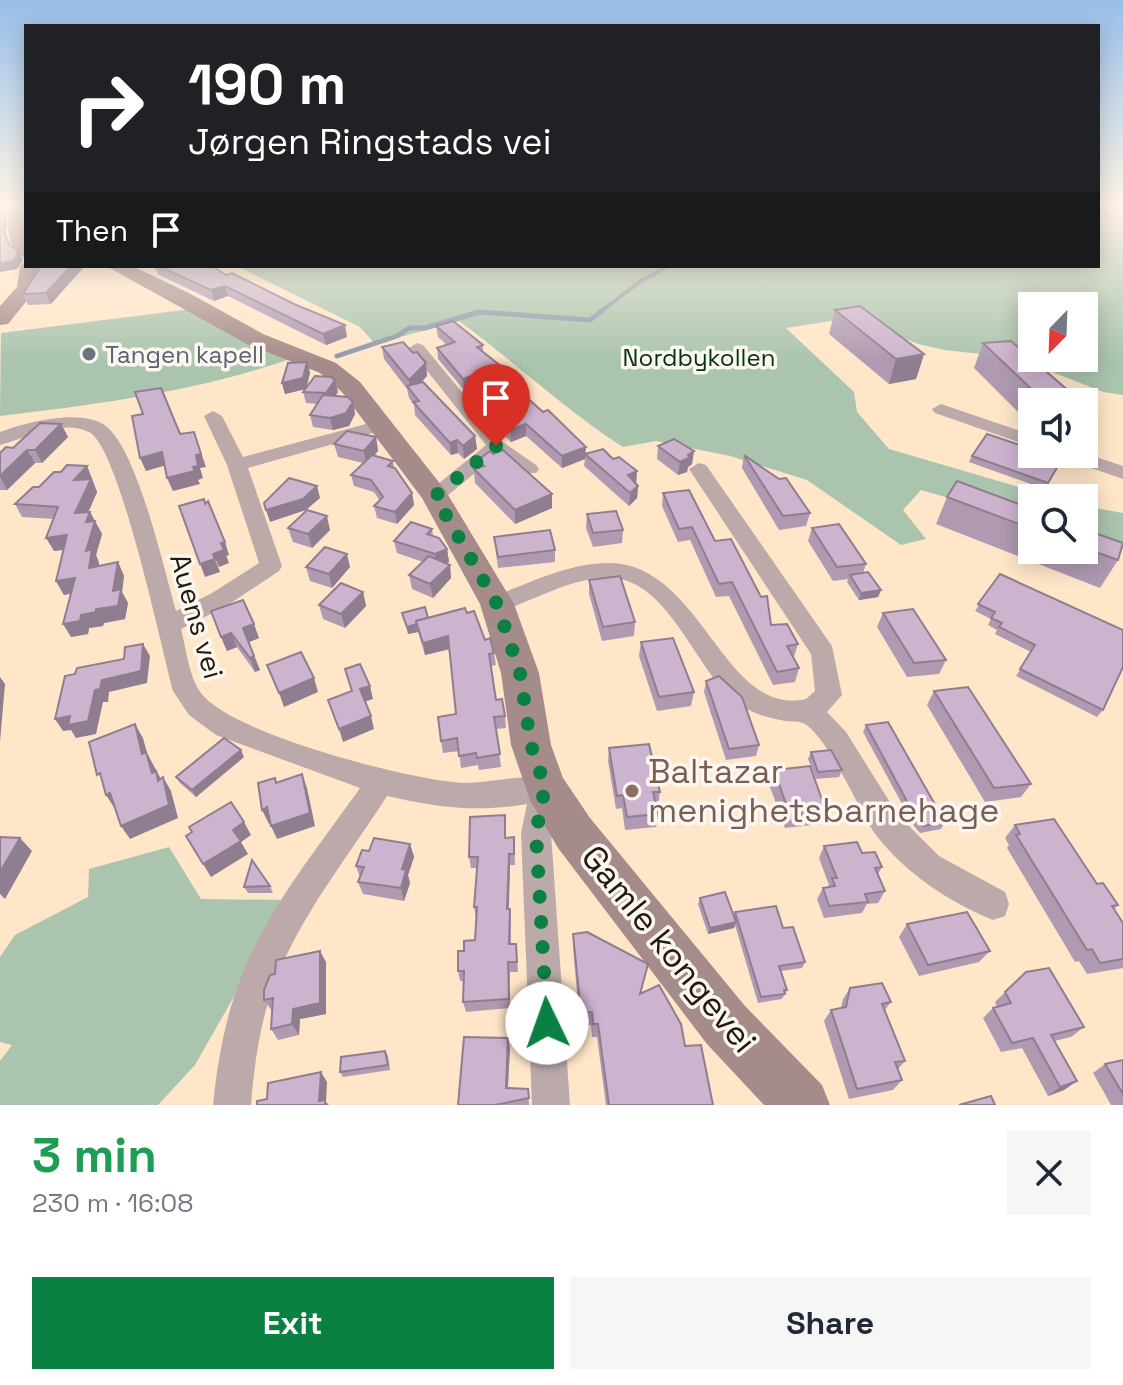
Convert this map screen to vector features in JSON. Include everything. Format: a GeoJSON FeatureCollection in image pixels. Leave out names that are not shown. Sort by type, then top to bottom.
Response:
{"type":"FeatureCollection","features":[{"type":"Feature","properties":{"kind":"main road"},"geometry":{"type":"LineString","coordinates":[[0,319],[27,288],[30,268]]}},
{"type":"Feature","properties":{"kind":"main road","name":"Gamle kongevei"},"geometry":{"type":"LineString","coordinates":[[120,268],[182,297],[242,333],[328,368],[347,383],[435,496],[497,604],[520,673],[531,745],[545,787],[574,833],[726,1025],[802,1105]]}},
{"type":"Feature","properties":{"kind":"street"},"geometry":{"type":"LineString","coordinates":[[417,348],[496,446],[529,469]]}},
{"type":"Feature","properties":{"kind":"street"},"geometry":{"type":"LineString","coordinates":[[941,409],[1018,436]]}},
{"type":"Feature","properties":{"kind":"street"},"geometry":{"type":"LineString","coordinates":[[168,625],[220,599],[271,566],[237,465],[213,416]]}},
{"type":"Feature","properties":{"kind":"street","name":"Auens vei"},"geometry":{"type":"LineString","coordinates":[[0,439],[25,430],[71,423],[92,425],[113,445],[186,691],[200,711],[226,727],[380,783],[469,796],[514,795],[545,787]]}},
{"type":"Feature","properties":{"kind":"street"},"geometry":{"type":"LineString","coordinates":[[237,465],[381,425]]}},
{"type":"Feature","properties":{"kind":"street"},"geometry":{"type":"LineString","coordinates":[[435,496],[496,446]]}},
{"type":"Feature","properties":{"kind":"street"},"geometry":{"type":"LineString","coordinates":[[1098,464],[1123,473]]}},
{"type":"Feature","properties":{"kind":"street"},"geometry":{"type":"LineString","coordinates":[[497,604],[595,569],[629,572],[660,589],[714,661],[746,697],[779,712],[809,711],[829,695],[823,653],[699,469]]}},
{"type":"Feature","properties":{"kind":"street"},"geometry":{"type":"LineString","coordinates":[[809,711],[836,740],[887,825],[928,867],[993,904]]}},
{"type":"Feature","properties":{"kind":"street"},"geometry":{"type":"LineString","coordinates":[[232,1105],[235,1070],[256,983],[286,922],[380,783]]}},
{"type":"Feature","properties":{"kind":"street","name":"Gamle kongevei"},"geometry":{"type":"LineString","coordinates":[[545,787],[536,833],[551,1105]]}},
{"type":"Feature","properties":{"kind":"green space","name":"Nordbykollen"},"geometry":{"type":"Polygon","coordinates":[[[1100,260],[1123,260],[1123,395],[1103,392],[1052,372],[1098,372],[1098,292],[1018,292],[1018,358],[918,344],[867,323],[844,319],[786,328],[854,392],[857,412],[889,449],[1018,487],[1018,518],[921,490],[903,510],[926,539],[901,545],[807,480],[730,456],[656,441],[623,447],[580,417],[459,321],[375,344],[360,327],[240,268],[1100,268],[1100,260]]]}},
{"type":"Feature","properties":{"kind":"green space"},"geometry":{"type":"Polygon","coordinates":[[[191,309],[293,358],[185,388],[0,416],[1,333],[191,309]]]}},
{"type":"Feature","properties":{"kind":"green space"},"geometry":{"type":"Polygon","coordinates":[[[1098,509],[1123,513],[1123,548],[1098,541],[1098,509]]]}},
{"type":"Feature","properties":{"kind":"green space"},"geometry":{"type":"Polygon","coordinates":[[[169,847],[201,899],[289,900],[195,1065],[158,1105],[0,1105],[0,1061],[12,1045],[0,1042],[0,957],[15,935],[88,897],[89,869],[169,847]]]}},
{"type":"Feature","properties":{"kind":"building"},"geometry":{"type":"Polygon","coordinates":[[[40,268],[69,268],[46,293],[23,294],[40,268]]]}},
{"type":"Feature","properties":{"kind":"building"},"geometry":{"type":"Polygon","coordinates":[[[162,268],[215,268],[226,275],[232,273],[345,325],[323,334],[225,286],[211,290],[162,268]]]}},
{"type":"Feature","properties":{"kind":"building"},"geometry":{"type":"Polygon","coordinates":[[[860,306],[924,354],[896,359],[835,310],[860,306]]]}},
{"type":"Feature","properties":{"kind":"building"},"geometry":{"type":"Polygon","coordinates":[[[453,321],[483,345],[477,347],[523,384],[515,387],[543,412],[548,410],[586,447],[562,456],[526,424],[510,430],[490,411],[504,406],[497,400],[504,398],[477,374],[463,379],[437,348],[455,342],[436,326],[453,321]]]}},
{"type":"Feature","properties":{"kind":"building"},"geometry":{"type":"Polygon","coordinates":[[[1011,341],[1018,347],[1018,372],[1047,372],[1065,388],[1030,388],[983,343],[1011,341]]]}},
{"type":"Feature","properties":{"kind":"building"},"geometry":{"type":"Polygon","coordinates":[[[403,342],[426,363],[409,380],[382,347],[403,342]]]}},
{"type":"Feature","properties":{"kind":"building"},"geometry":{"type":"Polygon","coordinates":[[[307,362],[303,378],[282,383],[288,363],[307,362]]]}},
{"type":"Feature","properties":{"kind":"building"},"geometry":{"type":"Polygon","coordinates":[[[315,376],[335,380],[326,393],[303,392],[315,376]]]}},
{"type":"Feature","properties":{"kind":"building"},"geometry":{"type":"Polygon","coordinates":[[[423,382],[475,436],[463,446],[457,440],[450,443],[413,402],[419,401],[407,386],[423,382]]]}},
{"type":"Feature","properties":{"kind":"building"},"geometry":{"type":"Polygon","coordinates":[[[161,388],[180,434],[194,432],[201,454],[196,455],[198,466],[193,467],[195,471],[167,478],[162,452],[140,458],[132,416],[143,414],[135,392],[161,388]]]}},
{"type":"Feature","properties":{"kind":"building"},"geometry":{"type":"Polygon","coordinates":[[[323,395],[348,397],[353,402],[346,413],[330,418],[310,415],[323,395]]]}},
{"type":"Feature","properties":{"kind":"building"},"geometry":{"type":"Polygon","coordinates":[[[40,423],[61,424],[35,450],[27,450],[0,476],[0,453],[6,447],[13,448],[40,423]]]}},
{"type":"Feature","properties":{"kind":"building"},"geometry":{"type":"Polygon","coordinates":[[[347,431],[376,437],[364,451],[334,444],[347,431]]]}},
{"type":"Feature","properties":{"kind":"building"},"geometry":{"type":"Polygon","coordinates":[[[987,434],[1018,444],[1018,468],[1057,468],[1048,483],[972,456],[987,434]]]}},
{"type":"Feature","properties":{"kind":"building"},"geometry":{"type":"Polygon","coordinates":[[[674,439],[694,451],[688,455],[689,458],[680,462],[658,446],[674,439]]]}},
{"type":"Feature","properties":{"kind":"building"},"geometry":{"type":"Polygon","coordinates":[[[603,449],[613,459],[619,457],[637,471],[628,475],[638,486],[630,493],[585,454],[603,449]]]}},
{"type":"Feature","properties":{"kind":"building"},"geometry":{"type":"Polygon","coordinates":[[[503,450],[552,494],[515,510],[474,469],[484,466],[478,460],[490,451],[493,454],[503,450]]]}},
{"type":"Feature","properties":{"kind":"building"},"geometry":{"type":"Polygon","coordinates":[[[372,455],[393,461],[388,466],[395,468],[412,493],[395,512],[374,506],[383,497],[371,480],[351,475],[372,455]]]}},
{"type":"Feature","properties":{"kind":"building"},"geometry":{"type":"Polygon","coordinates":[[[744,455],[779,479],[786,478],[810,513],[783,516],[744,455]]]}},
{"type":"Feature","properties":{"kind":"building"},"geometry":{"type":"Polygon","coordinates":[[[67,465],[87,466],[74,480],[91,479],[75,513],[90,512],[86,522],[95,521],[86,551],[92,549],[89,568],[118,562],[113,591],[121,589],[118,606],[96,609],[96,612],[81,615],[80,621],[63,624],[75,578],[56,581],[67,535],[46,538],[58,507],[15,504],[33,487],[39,487],[54,472],[61,472],[67,465]]]}},
{"type":"Feature","properties":{"kind":"building"},"geometry":{"type":"Polygon","coordinates":[[[289,478],[317,486],[303,499],[266,510],[264,503],[289,478]]]}},
{"type":"Feature","properties":{"kind":"building"},"geometry":{"type":"Polygon","coordinates":[[[957,481],[1018,504],[1018,524],[947,497],[957,481]]]}},
{"type":"Feature","properties":{"kind":"building"},"geometry":{"type":"Polygon","coordinates":[[[689,490],[715,541],[731,539],[761,597],[767,596],[771,625],[787,624],[798,644],[787,646],[799,668],[777,672],[732,582],[719,584],[692,527],[679,529],[663,493],[689,490]]]}},
{"type":"Feature","properties":{"kind":"building"},"geometry":{"type":"Polygon","coordinates":[[[204,499],[205,504],[208,501],[225,542],[221,543],[224,550],[213,554],[215,559],[200,564],[179,506],[204,499]]]}},
{"type":"Feature","properties":{"kind":"building"},"geometry":{"type":"Polygon","coordinates":[[[307,510],[327,516],[308,534],[288,528],[307,510]]]}},
{"type":"Feature","properties":{"kind":"building"},"geometry":{"type":"Polygon","coordinates":[[[616,511],[623,530],[593,533],[587,514],[616,511]]]}},
{"type":"Feature","properties":{"kind":"building"},"geometry":{"type":"Polygon","coordinates":[[[411,522],[432,529],[427,534],[439,538],[447,549],[435,554],[394,541],[411,522]]]}},
{"type":"Feature","properties":{"kind":"building"},"geometry":{"type":"Polygon","coordinates":[[[839,524],[866,564],[837,567],[812,528],[839,524]]]}},
{"type":"Feature","properties":{"kind":"building"},"geometry":{"type":"Polygon","coordinates":[[[550,530],[555,550],[498,557],[494,537],[550,530]]]}},
{"type":"Feature","properties":{"kind":"building"},"geometry":{"type":"Polygon","coordinates":[[[1098,534],[1123,543],[1118,560],[1098,553],[1098,534]]]}},
{"type":"Feature","properties":{"kind":"building"},"geometry":{"type":"Polygon","coordinates":[[[325,547],[347,554],[329,574],[306,567],[325,547]]]}},
{"type":"Feature","properties":{"kind":"building"},"geometry":{"type":"Polygon","coordinates":[[[429,556],[450,565],[430,584],[409,575],[429,556]]]}},
{"type":"Feature","properties":{"kind":"building"},"geometry":{"type":"Polygon","coordinates":[[[868,572],[881,590],[861,593],[850,575],[868,572]]]}},
{"type":"Feature","properties":{"kind":"building"},"geometry":{"type":"Polygon","coordinates":[[[1000,574],[1123,630],[1123,667],[1103,710],[1020,669],[1035,645],[999,627],[1002,623],[991,618],[995,612],[978,604],[1000,574]]]}},
{"type":"Feature","properties":{"kind":"building"},"geometry":{"type":"Polygon","coordinates":[[[620,576],[635,622],[603,627],[589,580],[620,576]]]}},
{"type":"Feature","properties":{"kind":"building"},"geometry":{"type":"Polygon","coordinates":[[[341,583],[363,592],[341,614],[319,605],[341,583]]]}},
{"type":"Feature","properties":{"kind":"building"},"geometry":{"type":"Polygon","coordinates":[[[243,600],[254,624],[243,628],[254,656],[250,658],[231,633],[221,637],[211,611],[243,600]]]}},
{"type":"Feature","properties":{"kind":"building"},"geometry":{"type":"Polygon","coordinates":[[[425,607],[428,618],[407,627],[402,613],[425,607]]]}},
{"type":"Feature","properties":{"kind":"building"},"geometry":{"type":"Polygon","coordinates":[[[465,608],[467,613],[474,611],[485,640],[490,638],[494,653],[489,654],[496,700],[502,699],[505,716],[494,717],[500,754],[477,758],[476,753],[459,756],[457,738],[441,741],[438,717],[456,714],[448,636],[423,643],[416,621],[465,608]]]}},
{"type":"Feature","properties":{"kind":"building"},"geometry":{"type":"Polygon","coordinates":[[[913,609],[946,660],[914,663],[883,613],[913,609]]]}},
{"type":"Feature","properties":{"kind":"building"},"geometry":{"type":"Polygon","coordinates":[[[673,638],[694,692],[659,697],[641,642],[673,638]]]}},
{"type":"Feature","properties":{"kind":"building"},"geometry":{"type":"Polygon","coordinates":[[[143,644],[141,671],[102,680],[100,689],[95,690],[88,721],[68,725],[70,716],[55,719],[65,676],[75,674],[77,668],[124,659],[125,647],[143,644]]]}},
{"type":"Feature","properties":{"kind":"building"},"geometry":{"type":"Polygon","coordinates":[[[301,652],[314,678],[279,693],[267,665],[301,652]]]}},
{"type":"Feature","properties":{"kind":"building"},"geometry":{"type":"Polygon","coordinates":[[[360,664],[370,686],[360,689],[371,716],[339,729],[328,700],[352,691],[345,669],[360,664]]]}},
{"type":"Feature","properties":{"kind":"building"},"geometry":{"type":"Polygon","coordinates":[[[719,676],[742,697],[759,745],[729,749],[706,681],[719,676]]]}},
{"type":"Feature","properties":{"kind":"building"},"geometry":{"type":"Polygon","coordinates":[[[968,687],[1031,784],[994,788],[934,691],[968,687]]]}},
{"type":"Feature","properties":{"kind":"building"},"geometry":{"type":"Polygon","coordinates":[[[888,722],[945,822],[924,826],[917,820],[866,725],[888,722]]]}},
{"type":"Feature","properties":{"kind":"building"},"geometry":{"type":"Polygon","coordinates":[[[135,724],[142,754],[146,752],[152,773],[156,771],[158,781],[163,777],[169,805],[121,826],[110,793],[106,795],[100,773],[97,775],[89,742],[135,724]]]}},
{"type":"Feature","properties":{"kind":"building"},"geometry":{"type":"Polygon","coordinates":[[[224,738],[241,750],[192,790],[176,777],[224,738]]]}},
{"type":"Feature","properties":{"kind":"building"},"geometry":{"type":"Polygon","coordinates":[[[649,744],[660,792],[653,792],[658,814],[627,817],[623,795],[617,796],[609,748],[649,744]]]}},
{"type":"Feature","properties":{"kind":"building"},"geometry":{"type":"Polygon","coordinates":[[[831,750],[842,770],[818,772],[811,752],[831,750]]]}},
{"type":"Feature","properties":{"kind":"building"},"geometry":{"type":"Polygon","coordinates":[[[810,766],[826,811],[790,815],[774,770],[810,766]]]}},
{"type":"Feature","properties":{"kind":"building"},"geometry":{"type":"Polygon","coordinates":[[[302,774],[310,813],[271,826],[267,807],[262,810],[258,783],[275,778],[276,783],[302,774]]]}},
{"type":"Feature","properties":{"kind":"building"},"geometry":{"type":"Polygon","coordinates":[[[231,802],[244,822],[233,830],[241,841],[203,864],[186,836],[192,832],[189,827],[231,802]]]}},
{"type":"Feature","properties":{"kind":"building"},"geometry":{"type":"Polygon","coordinates":[[[505,815],[505,838],[514,837],[514,854],[509,854],[507,909],[510,909],[509,944],[516,944],[517,962],[508,962],[509,999],[463,1002],[464,971],[458,971],[458,951],[464,951],[464,941],[475,940],[477,907],[474,907],[478,857],[469,857],[470,817],[505,815]]]}},
{"type":"Feature","properties":{"kind":"building"},"geometry":{"type":"Polygon","coordinates":[[[1054,819],[1097,884],[1103,883],[1118,905],[1112,906],[1123,923],[1123,959],[1100,963],[1092,949],[1087,950],[1016,835],[1020,834],[1015,825],[1054,819]]]}},
{"type":"Feature","properties":{"kind":"building"},"geometry":{"type":"Polygon","coordinates":[[[0,837],[20,838],[0,872],[0,837]]]}},
{"type":"Feature","properties":{"kind":"building"},"geometry":{"type":"Polygon","coordinates":[[[374,838],[410,844],[402,869],[406,870],[401,888],[358,882],[364,867],[356,866],[362,850],[369,851],[374,838]]]}},
{"type":"Feature","properties":{"kind":"building"},"geometry":{"type":"Polygon","coordinates":[[[857,842],[862,853],[875,852],[882,867],[875,868],[885,891],[865,894],[868,902],[829,906],[823,888],[835,886],[832,878],[837,878],[824,846],[857,842]]]}},
{"type":"Feature","properties":{"kind":"building"},"geometry":{"type":"Polygon","coordinates":[[[252,860],[270,886],[244,887],[252,860]]]}},
{"type":"Feature","properties":{"kind":"building"},"geometry":{"type":"Polygon","coordinates":[[[725,892],[736,922],[710,928],[700,898],[725,892]]]}},
{"type":"Feature","properties":{"kind":"building"},"geometry":{"type":"Polygon","coordinates":[[[776,906],[783,928],[793,927],[805,962],[779,966],[787,990],[784,990],[785,994],[761,997],[735,912],[776,906]]]}},
{"type":"Feature","properties":{"kind":"building"},"geometry":{"type":"Polygon","coordinates":[[[967,912],[990,951],[928,965],[907,924],[967,912]]]}},
{"type":"Feature","properties":{"kind":"building"},"geometry":{"type":"Polygon","coordinates":[[[587,932],[648,964],[640,994],[659,985],[681,1024],[685,1046],[701,1045],[713,1105],[609,1105],[598,1024],[593,1024],[592,1012],[581,1013],[573,934],[587,932]]]}},
{"type":"Feature","properties":{"kind":"building"},"geometry":{"type":"Polygon","coordinates":[[[320,951],[320,1003],[293,1009],[292,1024],[271,1029],[273,998],[264,1000],[264,990],[270,975],[275,974],[276,960],[320,951]]]}},
{"type":"Feature","properties":{"kind":"building"},"geometry":{"type":"Polygon","coordinates":[[[1049,968],[1084,1027],[1051,1035],[1077,1081],[1060,1087],[1033,1038],[1012,1043],[993,1008],[1011,1003],[1005,992],[1026,972],[1049,968]]]}},
{"type":"Feature","properties":{"kind":"building"},"geometry":{"type":"Polygon","coordinates":[[[882,983],[891,1002],[882,1004],[905,1061],[895,1062],[902,1080],[857,1089],[831,1010],[846,1007],[850,988],[882,983]]]}},
{"type":"Feature","properties":{"kind":"building"},"geometry":{"type":"Polygon","coordinates":[[[464,1037],[508,1038],[506,1088],[528,1089],[529,1098],[495,1105],[458,1105],[464,1037]]]}},
{"type":"Feature","properties":{"kind":"building"},"geometry":{"type":"Polygon","coordinates":[[[385,1051],[388,1065],[340,1072],[341,1057],[385,1051]]]}},
{"type":"Feature","properties":{"kind":"building"},"geometry":{"type":"Polygon","coordinates":[[[1123,1060],[1123,1094],[1105,1064],[1123,1060]]]}},
{"type":"Feature","properties":{"kind":"building"},"geometry":{"type":"Polygon","coordinates":[[[321,1072],[319,1101],[325,1100],[325,1105],[257,1105],[257,1101],[267,1099],[268,1083],[321,1072]]]}},
{"type":"Feature","properties":{"kind":"building"},"geometry":{"type":"Polygon","coordinates":[[[991,1096],[995,1105],[959,1105],[991,1096]]]}},
{"type":"Feature","properties":{"kind":"waterway"},"geometry":{"type":"LineString","coordinates":[[600,312],[641,281],[664,268]]}},
{"type":"Feature","properties":{"kind":"waterway"},"geometry":{"type":"LineString","coordinates":[[479,312],[590,320],[603,310]]}},
{"type":"Feature","properties":{"kind":"waterway"},"geometry":{"type":"LineString","coordinates":[[337,356],[397,336],[409,328],[425,328],[479,312]]}},
{"type":"Feature","properties":{"kind":"waterway"},"geometry":{"type":"LineString","coordinates":[[479,312],[484,312]]}},
{"type":"Feature","properties":{"kind":"place","name":"Tangen kapell"},"geometry":{"type":"Point","coordinates":[89,354]}},
{"type":"Feature","properties":{"kind":"place","name":"Baltazar menighetsbarnehage"},"geometry":{"type":"Point","coordinates":[632,791]}},
{"type":"Feature","properties":{"kind":"route"},"geometry":{"type":"LineString","coordinates":[[496,446],[435,496],[485,579],[510,638],[520,673],[531,745],[545,787],[536,833],[547,1023]]}}]}
